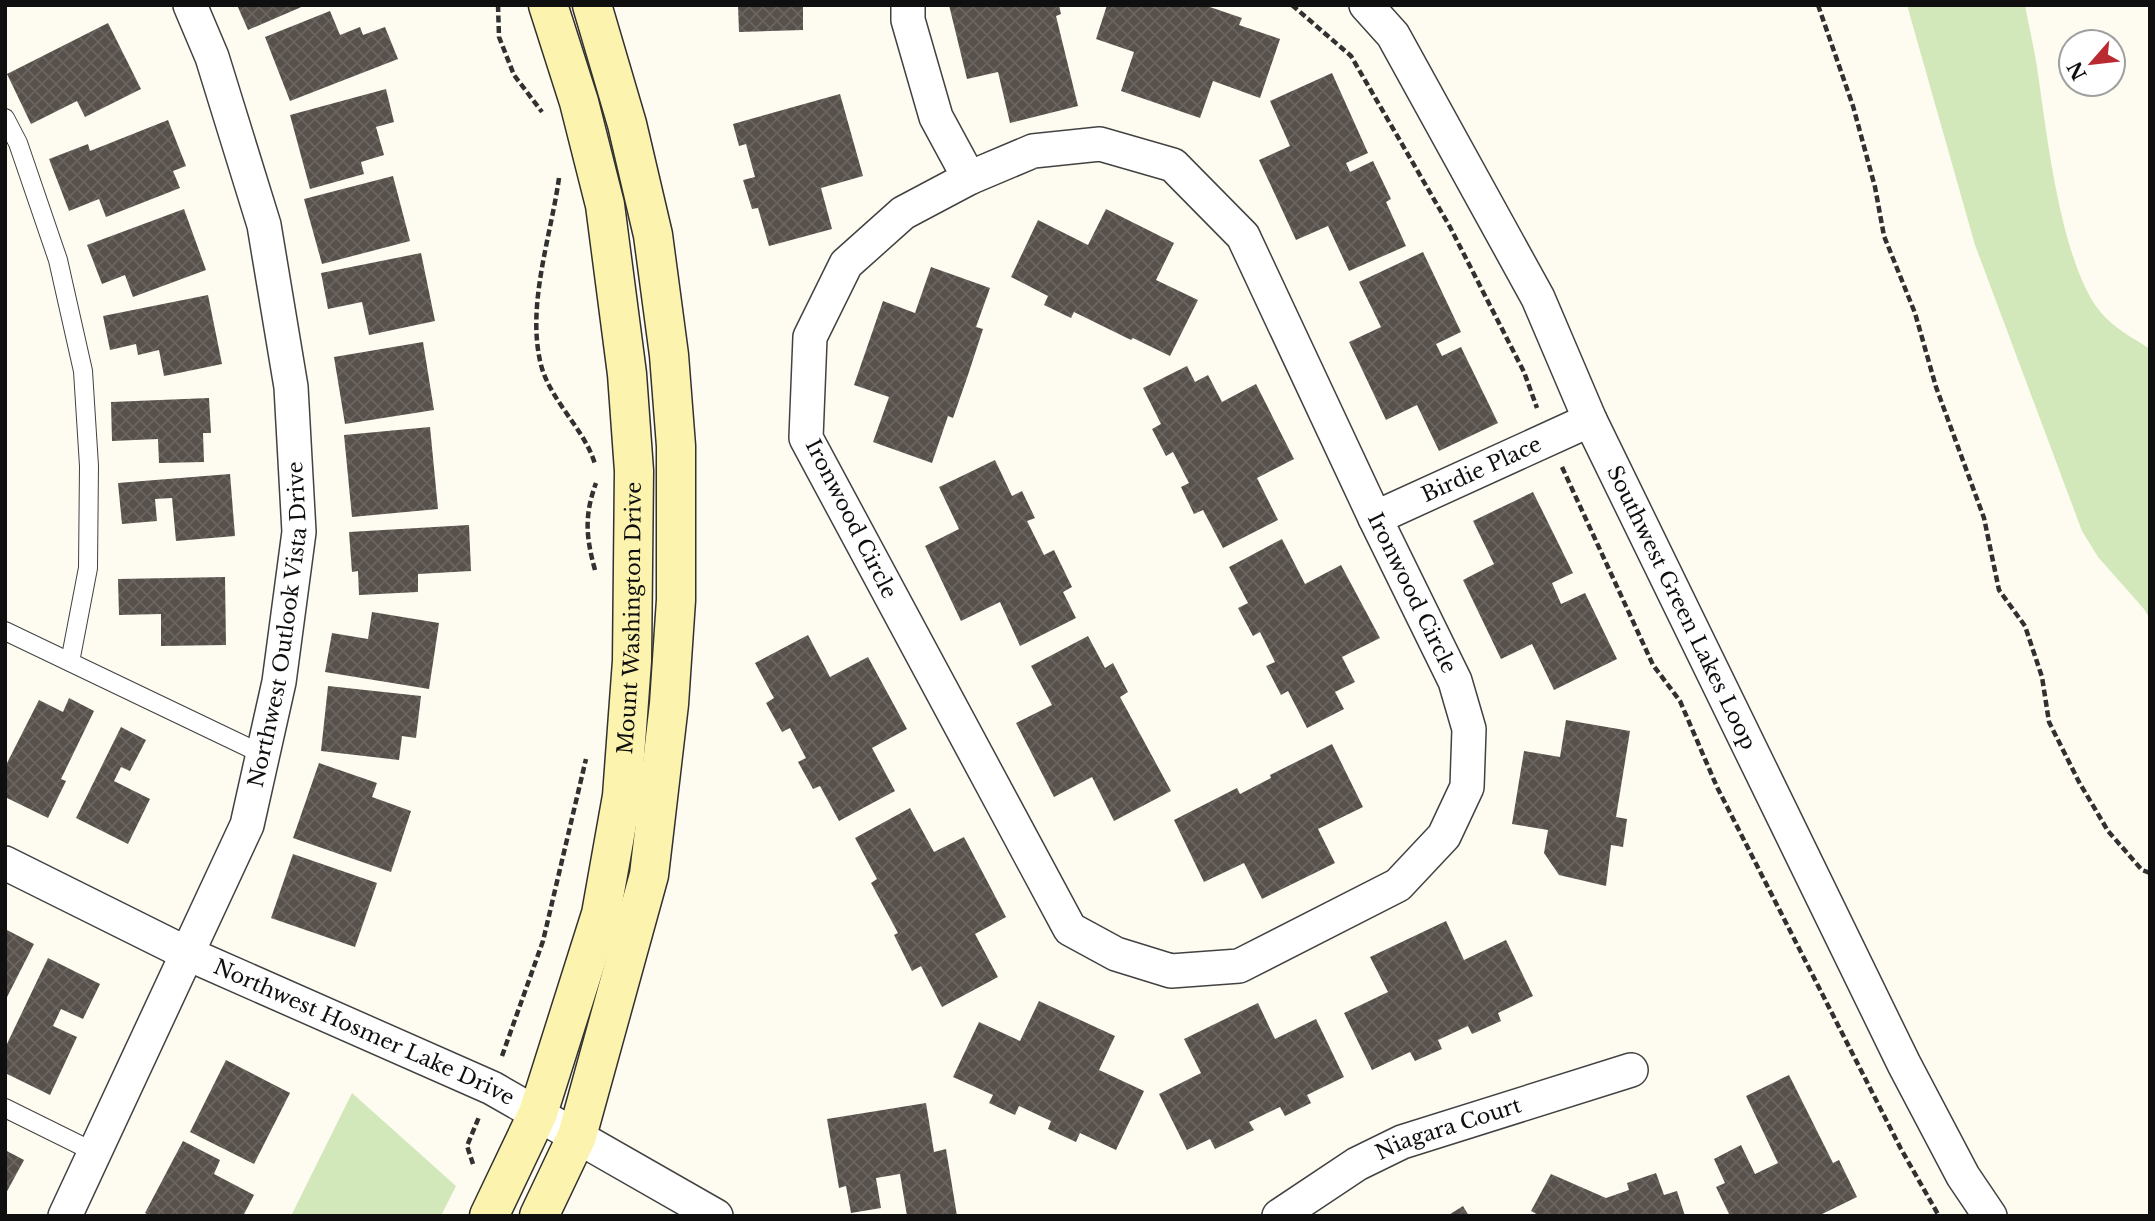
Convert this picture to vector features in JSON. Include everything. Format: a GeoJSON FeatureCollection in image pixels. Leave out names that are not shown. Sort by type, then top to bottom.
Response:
{"type":"FeatureCollection","features":[{"type":"Feature","properties":{"kind":"main road","name":"Mount Washington Drive"},"geometry":{"type":"LineString","coordinates":[[489,1216],[538,1113],[601,914],[622,796],[632,660],[634,498],[627,374],[605,205],[579,102],[548,5]]}},
{"type":"Feature","properties":{"kind":"main road","name":"Mount Washington Drive"},"geometry":{"type":"LineString","coordinates":[[539,1216],[577,1136],[649,875],[669,704],[676,600],[676,446],[669,355],[655,248],[627,124],[592,5]]}},
{"type":"Feature","properties":{"kind":"street","name":"Northwest Outlook Vista Drive"},"geometry":{"type":"LineString","coordinates":[[65,1216],[247,825],[279,682],[299,532],[291,387],[264,225],[212,57],[190,5]]}},
{"type":"Feature","properties":{"kind":"street"},"geometry":{"type":"LineString","coordinates":[[908,5],[908,20],[936,117],[969,178]]}},
{"type":"Feature","properties":{"kind":"street","name":"Southwest Green Lakes Loop"},"geometry":{"type":"LineString","coordinates":[[1366,5],[1393,35],[1538,298],[1590,420],[1904,1064],[1964,1176],[1990,1216]]}},
{"type":"Feature","properties":{"kind":"street","name":"Ironwood Circle"},"geometry":{"type":"LineString","coordinates":[[1100,144],[1173,165],[1243,236],[1375,518],[1455,681],[1469,729],[1467,787],[1444,836],[1398,884],[1239,965],[1171,971],[1116,954],[1070,929],[806,438],[810,337],[846,264],[903,213],[969,178],[1033,151],[1100,144]]}},
{"type":"Feature","properties":{"kind":"street","name":"Birdie Place"},"geometry":{"type":"LineString","coordinates":[[1375,518],[1590,420]]}},
{"type":"Feature","properties":{"kind":"street","name":"Northwest Hosmer Lake Drive"},"geometry":{"type":"LineString","coordinates":[[5,863],[186,953],[492,1088],[716,1216]]}},
{"type":"Feature","properties":{"kind":"street","name":"Niagara Court"},"geometry":{"type":"LineString","coordinates":[[1279,1216],[1356,1164],[1402,1142],[1631,1070]]}},
{"type":"Feature","properties":{"kind":"lane"},"geometry":{"type":"LineString","coordinates":[[5,118],[18,143],[58,260],[83,371],[89,466],[88,568],[70,662]]}},
{"type":"Feature","properties":{"kind":"lane"},"geometry":{"type":"LineString","coordinates":[[5,631],[262,754]]}},
{"type":"Feature","properties":{"kind":"lane"},"geometry":{"type":"LineString","coordinates":[[5,1108],[96,1153]]}},
{"type":"Feature","properties":{"kind":"path"},"geometry":{"type":"LineString","coordinates":[[498,5],[499,37],[514,75],[546,121]]}},
{"type":"Feature","properties":{"kind":"path"},"geometry":{"type":"LineString","coordinates":[[1292,5],[1351,56],[1450,227],[1524,372],[1548,438],[1653,665],[1680,701],[1717,787],[1901,1149],[1939,1216]]}},
{"type":"Feature","properties":{"kind":"path"},"geometry":{"type":"LineString","coordinates":[[1818,5],[1853,106],[1875,187],[1884,236],[1916,313],[1936,387],[1984,518],[1999,590],[2025,626],[2042,677],[2049,722],[2079,782],[2108,831],[2142,870],[2150,873]]}},
{"type":"Feature","properties":{"kind":"path"},"geometry":{"type":"LineString","coordinates":[[560,170],[541,267],[537,331],[541,365],[551,388],[595,462],[596,483],[587,516],[588,544],[595,572]]}},
{"type":"Feature","properties":{"kind":"path"},"geometry":{"type":"LineString","coordinates":[[474,1167],[467,1146],[492,1088],[543,942],[586,758]]}},
{"type":"Feature","properties":{"kind":"green space"},"geometry":{"type":"Polygon","coordinates":[[[1907,5],[2025,5],[2059,203],[2078,271],[2091,298],[2106,318],[2150,349],[2150,619],[2098,557],[2082,531],[1975,245],[1907,5]]]}},
{"type":"Feature","properties":{"kind":"green space"},"geometry":{"type":"Polygon","coordinates":[[[352,1093],[456,1186],[441,1216],[291,1216],[352,1093]]]}},
{"type":"Feature","properties":{"kind":"building"},"geometry":{"type":"Polygon","coordinates":[[[237,5],[306,5],[248,30],[237,5]]]}},
{"type":"Feature","properties":{"kind":"building"},"geometry":{"type":"Polygon","coordinates":[[[738,5],[803,5],[803,30],[739,32],[738,5]]]}},
{"type":"Feature","properties":{"kind":"building"},"geometry":{"type":"Polygon","coordinates":[[[949,5],[1059,5],[1061,14],[1056,16],[1078,106],[1010,123],[998,72],[967,79],[949,5]]]}},
{"type":"Feature","properties":{"kind":"building"},"geometry":{"type":"Polygon","coordinates":[[[1107,5],[1204,5],[1242,18],[1239,25],[1280,39],[1260,98],[1213,81],[1200,118],[1121,91],[1134,52],[1096,39],[1107,5]]]}},
{"type":"Feature","properties":{"kind":"building"},"geometry":{"type":"Polygon","coordinates":[[[330,11],[340,35],[360,27],[363,35],[385,27],[398,59],[290,101],[265,37],[330,11]]]}},
{"type":"Feature","properties":{"kind":"building"},"geometry":{"type":"Polygon","coordinates":[[[108,23],[141,89],[85,117],[77,101],[31,124],[7,74],[108,23]]]}},
{"type":"Feature","properties":{"kind":"building"},"geometry":{"type":"Polygon","coordinates":[[[1332,73],[1368,153],[1346,163],[1350,172],[1373,161],[1391,199],[1386,202],[1406,246],[1349,271],[1328,226],[1296,240],[1259,160],[1290,146],[1270,101],[1332,73]]]}},
{"type":"Feature","properties":{"kind":"building"},"geometry":{"type":"Polygon","coordinates":[[[386,89],[394,122],[376,127],[384,155],[361,162],[364,174],[310,189],[290,115],[386,89]]]}},
{"type":"Feature","properties":{"kind":"building"},"geometry":{"type":"Polygon","coordinates":[[[840,94],[863,176],[821,188],[832,229],[769,246],[758,208],[752,209],[743,180],[755,177],[746,144],[739,146],[733,124],[840,94]]]}},
{"type":"Feature","properties":{"kind":"building"},"geometry":{"type":"Polygon","coordinates":[[[168,120],[186,166],[173,171],[180,188],[106,217],[99,199],[69,211],[49,159],[88,144],[90,151],[168,120]]]}},
{"type":"Feature","properties":{"kind":"building"},"geometry":{"type":"Polygon","coordinates":[[[393,176],[410,241],[322,264],[304,199],[393,176]]]}},
{"type":"Feature","properties":{"kind":"building"},"geometry":{"type":"Polygon","coordinates":[[[184,209],[206,270],[133,297],[125,275],[102,284],[87,245],[184,209]]]}},
{"type":"Feature","properties":{"kind":"building"},"geometry":{"type":"Polygon","coordinates":[[[1106,209],[1174,243],[1156,280],[1198,300],[1170,356],[1074,312],[1071,318],[1044,305],[1048,296],[1011,277],[1038,220],[1088,245],[1106,209]]]}},
{"type":"Feature","properties":{"kind":"building"},"geometry":{"type":"Polygon","coordinates":[[[1423,252],[1461,332],[1436,344],[1442,356],[1461,347],[1498,423],[1439,451],[1417,405],[1386,420],[1349,342],[1381,327],[1359,282],[1423,252]]]}},
{"type":"Feature","properties":{"kind":"building"},"geometry":{"type":"Polygon","coordinates":[[[421,253],[435,321],[369,335],[362,302],[328,309],[321,273],[421,253]]]}},
{"type":"Feature","properties":{"kind":"building"},"geometry":{"type":"Polygon","coordinates":[[[931,267],[990,288],[976,327],[983,329],[968,375],[953,418],[948,416],[932,463],[873,442],[889,397],[854,385],[883,301],[915,313],[931,267]]]}},
{"type":"Feature","properties":{"kind":"building"},"geometry":{"type":"Polygon","coordinates":[[[208,295],[222,364],[164,376],[159,350],[138,355],[136,344],[110,350],[103,316],[208,295]]]}},
{"type":"Feature","properties":{"kind":"building"},"geometry":{"type":"Polygon","coordinates":[[[423,342],[434,410],[345,424],[334,357],[423,342]]]}},
{"type":"Feature","properties":{"kind":"building"},"geometry":{"type":"Polygon","coordinates":[[[1187,366],[1195,382],[1208,375],[1222,402],[1256,384],[1294,459],[1257,478],[1278,520],[1223,548],[1203,510],[1194,514],[1181,487],[1189,483],[1173,452],[1166,456],[1152,429],[1161,424],[1143,388],[1187,366]]]}},
{"type":"Feature","properties":{"kind":"building"},"geometry":{"type":"Polygon","coordinates":[[[209,398],[211,433],[203,433],[204,462],[159,463],[158,439],[112,441],[111,402],[209,398]]]}},
{"type":"Feature","properties":{"kind":"building"},"geometry":{"type":"Polygon","coordinates":[[[430,427],[438,509],[352,517],[344,435],[430,427]]]}},
{"type":"Feature","properties":{"kind":"building"},"geometry":{"type":"Polygon","coordinates":[[[995,460],[1012,496],[1022,491],[1035,518],[1027,521],[1044,555],[1054,550],[1072,587],[1063,592],[1076,618],[1020,646],[1000,602],[961,621],[925,546],[959,529],[939,487],[995,460]]]}},
{"type":"Feature","properties":{"kind":"building"},"geometry":{"type":"Polygon","coordinates":[[[230,474],[235,536],[176,541],[172,498],[155,499],[157,521],[122,524],[118,483],[230,474]]]}},
{"type":"Feature","properties":{"kind":"building"},"geometry":{"type":"Polygon","coordinates":[[[1533,492],[1573,573],[1552,583],[1561,604],[1585,593],[1617,659],[1554,690],[1532,644],[1501,659],[1463,580],[1494,564],[1473,521],[1533,492]]]}},
{"type":"Feature","properties":{"kind":"building"},"geometry":{"type":"Polygon","coordinates":[[[469,525],[471,571],[418,574],[418,592],[359,595],[358,571],[352,572],[349,532],[469,525]]]}},
{"type":"Feature","properties":{"kind":"building"},"geometry":{"type":"Polygon","coordinates":[[[1282,539],[1305,584],[1341,565],[1380,638],[1342,657],[1355,682],[1335,692],[1344,709],[1307,728],[1288,691],[1281,695],[1266,666],[1275,662],[1260,632],[1253,636],[1238,608],[1248,603],[1229,567],[1282,539]]]}},
{"type":"Feature","properties":{"kind":"building"},"geometry":{"type":"Polygon","coordinates":[[[225,577],[226,645],[161,646],[161,614],[119,615],[118,579],[225,577]]]}},
{"type":"Feature","properties":{"kind":"building"},"geometry":{"type":"Polygon","coordinates":[[[372,612],[439,623],[429,689],[325,672],[332,633],[368,639],[372,612]]]}},
{"type":"Feature","properties":{"kind":"building"},"geometry":{"type":"Polygon","coordinates":[[[808,635],[830,677],[868,657],[907,729],[872,748],[895,791],[839,821],[820,786],[813,789],[798,762],[806,758],[790,728],[782,732],[766,703],[774,698],[755,663],[808,635]]]}},
{"type":"Feature","properties":{"kind":"building"},"geometry":{"type":"Polygon","coordinates":[[[1088,636],[1105,668],[1113,663],[1128,692],[1120,697],[1171,791],[1114,821],[1092,777],[1054,797],[1016,723],[1052,705],[1031,666],[1088,636]]]}},
{"type":"Feature","properties":{"kind":"building"},"geometry":{"type":"Polygon","coordinates":[[[328,686],[421,696],[416,738],[402,736],[399,760],[321,751],[328,686]]]}},
{"type":"Feature","properties":{"kind":"building"},"geometry":{"type":"Polygon","coordinates":[[[69,698],[94,711],[61,779],[66,781],[48,818],[5,797],[5,767],[39,700],[63,712],[69,698]]]}},
{"type":"Feature","properties":{"kind":"building"},"geometry":{"type":"Polygon","coordinates":[[[1566,720],[1630,731],[1616,817],[1627,819],[1623,847],[1611,845],[1606,886],[1559,875],[1544,853],[1548,830],[1512,824],[1524,751],[1560,757],[1566,720]]]}},
{"type":"Feature","properties":{"kind":"building"},"geometry":{"type":"Polygon","coordinates":[[[121,727],[146,740],[130,771],[121,767],[114,781],[150,799],[128,844],[76,818],[121,727]]]}},
{"type":"Feature","properties":{"kind":"building"},"geometry":{"type":"Polygon","coordinates":[[[1332,744],[1363,807],[1318,829],[1335,863],[1262,899],[1244,863],[1204,882],[1174,820],[1237,788],[1240,794],[1271,778],[1270,775],[1332,744]]]}},
{"type":"Feature","properties":{"kind":"building"},"geometry":{"type":"Polygon","coordinates":[[[319,763],[377,783],[372,797],[411,811],[391,872],[293,838],[319,763]]]}},
{"type":"Feature","properties":{"kind":"building"},"geometry":{"type":"Polygon","coordinates":[[[910,808],[934,852],[964,837],[1006,917],[975,934],[998,977],[942,1007],[921,966],[912,971],[894,935],[898,933],[871,883],[877,879],[855,838],[910,808]]]}},
{"type":"Feature","properties":{"kind":"building"},"geometry":{"type":"Polygon","coordinates":[[[293,854],[377,883],[355,947],[271,918],[293,854]]]}},
{"type":"Feature","properties":{"kind":"building"},"geometry":{"type":"Polygon","coordinates":[[[1446,921],[1464,960],[1506,940],[1533,996],[1498,1013],[1501,1021],[1472,1034],[1468,1026],[1438,1040],[1442,1049],[1415,1061],[1410,1052],[1372,1070],[1344,1013],[1388,992],[1370,957],[1446,921]]]}},
{"type":"Feature","properties":{"kind":"building"},"geometry":{"type":"Polygon","coordinates":[[[5,929],[34,944],[5,1001],[5,929]]]}},
{"type":"Feature","properties":{"kind":"building"},"geometry":{"type":"Polygon","coordinates":[[[48,958],[100,984],[83,1019],[61,1009],[53,1026],[77,1037],[50,1095],[5,1073],[5,1048],[48,958]]]}},
{"type":"Feature","properties":{"kind":"building"},"geometry":{"type":"Polygon","coordinates":[[[1039,1001],[1115,1036],[1099,1070],[1144,1091],[1116,1150],[1080,1133],[1076,1142],[1048,1129],[1051,1121],[1019,1106],[1015,1115],[989,1103],[993,1095],[953,1077],[979,1022],[1020,1041],[1039,1001]]]}},
{"type":"Feature","properties":{"kind":"building"},"geometry":{"type":"Polygon","coordinates":[[[1258,1003],[1275,1039],[1316,1019],[1344,1077],[1307,1095],[1311,1103],[1285,1116],[1280,1107],[1249,1122],[1254,1130],[1215,1149],[1210,1139],[1187,1150],[1159,1094],[1201,1073],[1184,1039],[1258,1003]]]}},
{"type":"Feature","properties":{"kind":"building"},"geometry":{"type":"Polygon","coordinates":[[[226,1060],[290,1093],[254,1164],[190,1132],[226,1060]]]}},
{"type":"Feature","properties":{"kind":"building"},"geometry":{"type":"Polygon","coordinates":[[[1789,1075],[1833,1163],[1839,1160],[1857,1197],[1818,1216],[1730,1216],[1716,1187],[1725,1183],[1714,1159],[1741,1145],[1755,1174],[1778,1163],[1746,1096],[1789,1075]]]}},
{"type":"Feature","properties":{"kind":"building"},"geometry":{"type":"Polygon","coordinates":[[[926,1103],[934,1152],[946,1149],[957,1216],[907,1216],[900,1174],[876,1178],[881,1208],[851,1213],[846,1186],[839,1188],[827,1119],[926,1103]]]}},
{"type":"Feature","properties":{"kind":"building"},"geometry":{"type":"Polygon","coordinates":[[[183,1141],[220,1160],[214,1174],[254,1195],[243,1216],[151,1216],[145,1213],[183,1141]]]}},
{"type":"Feature","properties":{"kind":"building"},"geometry":{"type":"Polygon","coordinates":[[[5,1150],[24,1160],[5,1195],[5,1150]]]}},
{"type":"Feature","properties":{"kind":"building"},"geometry":{"type":"Polygon","coordinates":[[[1656,1173],[1664,1195],[1677,1191],[1685,1216],[1540,1216],[1531,1211],[1551,1174],[1606,1198],[1629,1190],[1627,1183],[1656,1173]]]}},
{"type":"Feature","properties":{"kind":"building"},"geometry":{"type":"Polygon","coordinates":[[[1463,1206],[1469,1216],[1447,1216],[1463,1206]]]}}]}
